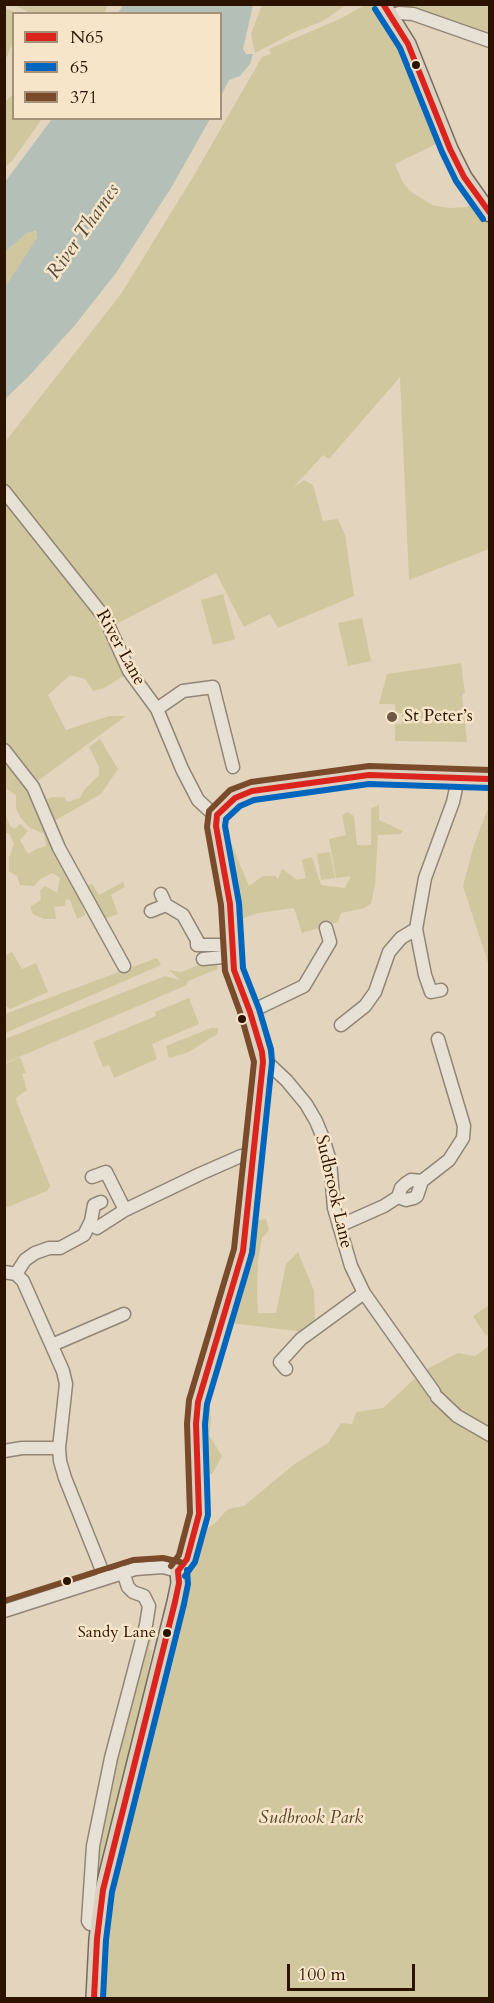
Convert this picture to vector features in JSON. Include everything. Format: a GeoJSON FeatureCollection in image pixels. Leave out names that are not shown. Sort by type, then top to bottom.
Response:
{"type":"FeatureCollection","features":[{"type":"Feature","properties":{"kind":"main road"},"geometry":{"type":"LineString","coordinates":[[388,10],[415,60],[450,149],[464,177],[489,214]]}},
{"type":"Feature","properties":{"kind":"main road"},"geometry":{"type":"LineString","coordinates":[[94,1998],[98,1926],[107,1871],[175,1602],[179,1583],[178,1571],[188,1559],[199,1514],[196,1424],[198,1402],[243,1251],[262,1052],[250,1012],[235,975],[230,904],[216,826],[218,815],[235,798],[258,789],[376,774],[489,779]]}},
{"type":"Feature","properties":{"kind":"street"},"geometry":{"type":"LineString","coordinates":[[388,10],[413,14],[489,41]]}},
{"type":"Feature","properties":{"kind":"street","name":"River Lane"},"geometry":{"type":"LineString","coordinates":[[4,491],[105,618],[129,671],[157,709],[182,769],[198,800],[218,815]]}},
{"type":"Feature","properties":{"kind":"street"},"geometry":{"type":"LineString","coordinates":[[157,709],[183,691],[213,687],[233,767]]}},
{"type":"Feature","properties":{"kind":"street"},"geometry":{"type":"LineString","coordinates":[[4,750],[33,787],[59,848],[124,966]]}},
{"type":"Feature","properties":{"kind":"street"},"geometry":{"type":"LineString","coordinates":[[432,993],[416,929],[425,878],[453,802],[458,779]]}},
{"type":"Feature","properties":{"kind":"street"},"geometry":{"type":"LineString","coordinates":[[152,911],[163,899],[183,915],[197,940],[197,945],[232,950]]}},
{"type":"Feature","properties":{"kind":"street"},"geometry":{"type":"LineString","coordinates":[[250,1012],[304,986],[330,942],[326,928]]}},
{"type":"Feature","properties":{"kind":"street"},"geometry":{"type":"LineString","coordinates":[[341,1025],[365,1006],[375,992],[389,952],[401,938],[416,929]]}},
{"type":"Feature","properties":{"kind":"street"},"geometry":{"type":"LineString","coordinates":[[203,959],[232,950]]}},
{"type":"Feature","properties":{"kind":"street"},"geometry":{"type":"LineString","coordinates":[[339,1226],[384,1206],[398,1197],[406,1200],[417,1196],[422,1181],[449,1160],[463,1138],[464,1126],[438,1039]]}},
{"type":"Feature","properties":{"kind":"street","name":"Sudbrook Lane"},"geometry":{"type":"LineString","coordinates":[[262,1062],[269,1064],[287,1082],[306,1104],[316,1121],[330,1161],[334,1208],[339,1226],[351,1266],[364,1293],[436,1394],[457,1416],[489,1435]]}},
{"type":"Feature","properties":{"kind":"street"},"geometry":{"type":"LineString","coordinates":[[105,1578],[65,1478],[59,1448],[66,1384],[63,1371],[23,1281],[10,1273],[35,1254],[50,1248],[60,1248],[125,1210],[242,1156],[252,1157]]}},
{"type":"Feature","properties":{"kind":"street"},"geometry":{"type":"LineString","coordinates":[[92,1177],[106,1172],[125,1210]]}},
{"type":"Feature","properties":{"kind":"street"},"geometry":{"type":"LineString","coordinates":[[93,1229],[94,1205],[101,1202]]}},
{"type":"Feature","properties":{"kind":"street"},"geometry":{"type":"LineString","coordinates":[[286,1369],[280,1362],[301,1339],[364,1293]]}},
{"type":"Feature","properties":{"kind":"street"},"geometry":{"type":"LineString","coordinates":[[52,1345],[124,1314]]}},
{"type":"Feature","properties":{"kind":"street"},"geometry":{"type":"LineString","coordinates":[[4,1452],[22,1448],[59,1448]]}},
{"type":"Feature","properties":{"kind":"street"},"geometry":{"type":"LineString","coordinates":[[4,1611],[123,1572],[158,1567],[178,1571]]}},
{"type":"Feature","properties":{"kind":"street"},"geometry":{"type":"LineString","coordinates":[[98,1926],[90,1924],[87,1918],[93,1846],[111,1758],[149,1606],[146,1599],[128,1587],[123,1572]]}},
{"type":"Feature","properties":{"kind":"green space"},"geometry":{"type":"Polygon","coordinates":[[[262,4],[346,5],[323,21],[297,31],[255,53],[251,34],[262,4]]]}},
{"type":"Feature","properties":{"kind":"green space"},"geometry":{"type":"Polygon","coordinates":[[[15,5],[108,5],[105,12],[28,12],[15,5]]]}},
{"type":"Feature","properties":{"kind":"green space"},"geometry":{"type":"Polygon","coordinates":[[[365,5],[375,5],[387,23],[406,58],[440,142],[395,164],[402,181],[410,191],[432,205],[448,208],[467,207],[471,203],[489,225],[489,549],[409,580],[400,377],[329,459],[323,455],[293,488],[304,480],[313,485],[323,521],[338,519],[345,535],[354,596],[278,628],[270,614],[244,627],[216,573],[116,624],[111,616],[104,627],[125,675],[104,688],[93,691],[85,679],[70,675],[48,695],[66,730],[109,716],[126,716],[39,780],[33,787],[40,791],[45,800],[52,797],[64,797],[68,802],[80,798],[84,790],[99,775],[99,767],[89,747],[100,739],[118,769],[101,794],[47,825],[78,888],[92,884],[99,895],[123,882],[125,887],[111,895],[118,914],[107,918],[83,907],[85,915],[77,919],[70,900],[66,899],[65,906],[54,907],[56,919],[44,919],[33,914],[30,907],[41,900],[40,891],[45,886],[57,893],[60,878],[52,873],[39,880],[34,886],[20,885],[17,876],[9,871],[9,858],[14,844],[9,833],[5,833],[4,811],[10,826],[15,829],[20,824],[28,831],[20,840],[28,854],[46,846],[44,834],[29,827],[20,817],[16,808],[16,795],[5,788],[5,442],[121,294],[193,177],[262,57],[271,54],[269,49],[340,19],[365,5]]]}},
{"type":"Feature","properties":{"kind":"green space"},"geometry":{"type":"Polygon","coordinates":[[[393,5],[489,5],[489,34],[409,7],[393,5]]]}},
{"type":"Feature","properties":{"kind":"green space"},"geometry":{"type":"Polygon","coordinates":[[[5,8],[15,12],[12,12],[12,44],[7,57],[5,56],[5,8]]]}},
{"type":"Feature","properties":{"kind":"green space"},"geometry":{"type":"Polygon","coordinates":[[[12,95],[12,120],[41,120],[12,161],[5,167],[5,102],[12,95]]]}},
{"type":"Feature","properties":{"kind":"green space"},"geometry":{"type":"Polygon","coordinates":[[[32,231],[37,233],[36,241],[5,287],[5,252],[32,231]]]}},
{"type":"Feature","properties":{"kind":"green space"},"geometry":{"type":"Polygon","coordinates":[[[223,594],[235,639],[213,645],[201,600],[223,594]]]}},
{"type":"Feature","properties":{"kind":"green space"},"geometry":{"type":"Polygon","coordinates":[[[362,618],[371,661],[348,666],[338,623],[362,618]]]}},
{"type":"Feature","properties":{"kind":"green space"},"geometry":{"type":"Polygon","coordinates":[[[461,663],[467,742],[395,741],[395,724],[402,724],[402,713],[395,713],[395,704],[379,704],[387,674],[461,663]]]}},
{"type":"Feature","properties":{"kind":"green space"},"geometry":{"type":"Polygon","coordinates":[[[490,788],[489,966],[463,886],[473,848],[488,808],[487,789],[490,788]]]}},
{"type":"Feature","properties":{"kind":"green space"},"geometry":{"type":"Polygon","coordinates":[[[379,805],[379,820],[403,831],[401,834],[378,835],[375,885],[371,903],[365,908],[341,913],[338,922],[302,933],[294,908],[258,913],[236,921],[221,821],[225,816],[227,833],[249,886],[263,876],[275,876],[278,879],[282,869],[297,880],[306,878],[302,860],[312,857],[321,885],[345,888],[351,876],[336,878],[329,839],[346,835],[342,816],[347,812],[354,816],[357,845],[371,845],[371,808],[379,805]]]}},
{"type":"Feature","properties":{"kind":"green space"},"geometry":{"type":"Polygon","coordinates":[[[330,852],[335,878],[321,880],[317,854],[330,852]]]}},
{"type":"Feature","properties":{"kind":"green space"},"geometry":{"type":"Polygon","coordinates":[[[12,952],[22,969],[36,963],[48,992],[10,1009],[5,1006],[4,956],[12,952]]]}},
{"type":"Feature","properties":{"kind":"green space"},"geometry":{"type":"Polygon","coordinates":[[[157,958],[161,965],[5,1033],[5,1014],[157,958]]]}},
{"type":"Feature","properties":{"kind":"green space"},"geometry":{"type":"Polygon","coordinates":[[[208,961],[216,962],[218,969],[187,982],[187,985],[5,1063],[5,1039],[165,976],[180,980],[169,970],[181,972],[208,961]]]}},
{"type":"Feature","properties":{"kind":"green space"},"geometry":{"type":"Polygon","coordinates":[[[189,998],[199,1024],[152,1044],[157,1059],[114,1078],[109,1065],[103,1067],[93,1042],[156,1016],[155,1012],[189,998]]]}},
{"type":"Feature","properties":{"kind":"green space"},"geometry":{"type":"Polygon","coordinates":[[[211,1028],[218,1028],[217,1034],[189,1052],[169,1058],[166,1046],[211,1028]]]}},
{"type":"Feature","properties":{"kind":"green space"},"geometry":{"type":"Polygon","coordinates":[[[20,1057],[26,1073],[22,1074],[27,1090],[16,1100],[50,1186],[47,1191],[5,1208],[5,1064],[20,1057]]]}},
{"type":"Feature","properties":{"kind":"green space"},"geometry":{"type":"Polygon","coordinates":[[[266,1219],[269,1230],[262,1238],[258,1260],[258,1313],[276,1313],[286,1264],[298,1252],[314,1291],[315,1319],[303,1332],[231,1323],[248,1267],[255,1221],[266,1219]]]}},
{"type":"Feature","properties":{"kind":"green space"},"geometry":{"type":"Polygon","coordinates":[[[489,1305],[489,1334],[486,1336],[473,1316],[489,1305]]]}},
{"type":"Feature","properties":{"kind":"green space","name":"Sudbrook Park"},"geometry":{"type":"Polygon","coordinates":[[[489,1346],[489,1998],[100,1998],[110,1888],[150,1731],[169,1678],[175,1652],[172,1643],[174,1626],[182,1622],[183,1613],[179,1612],[186,1575],[208,1528],[228,1509],[244,1506],[292,1466],[329,1442],[341,1423],[352,1424],[356,1412],[383,1408],[423,1371],[458,1353],[475,1356],[489,1346]]]}},
{"type":"Feature","properties":{"kind":"green space"},"geometry":{"type":"Polygon","coordinates":[[[209,1407],[211,1419],[209,1435],[222,1456],[212,1474],[204,1474],[206,1413],[209,1407]]]}},
{"type":"Feature","properties":{"kind":"green space"},"geometry":{"type":"Polygon","coordinates":[[[148,1628],[154,1630],[149,1649],[152,1650],[142,1704],[94,1910],[100,1827],[148,1628]]]}},
{"type":"Feature","properties":{"kind":"water"},"geometry":{"type":"Polygon","coordinates":[[[123,5],[253,5],[243,49],[246,54],[253,54],[250,64],[240,76],[229,80],[222,94],[222,12],[119,12],[123,5]]]}},
{"type":"Feature","properties":{"kind":"water","name":"River Thames"},"geometry":{"type":"Polygon","coordinates":[[[51,120],[209,120],[171,188],[116,273],[75,325],[5,399],[5,287],[37,238],[36,231],[27,233],[5,252],[5,182],[51,120]]]}},
{"type":"Feature","properties":{"kind":"transit line","name":"N65"},"geometry":{"type":"LineString","coordinates":[[383,4],[408,44],[450,149],[464,177],[490,213]]}},
{"type":"Feature","properties":{"kind":"transit line","name":"65"},"geometry":{"type":"LineString","coordinates":[[375,9],[400,48],[456,181],[483,219]]}},
{"type":"Feature","properties":{"kind":"transit line","name":"371"},"geometry":{"type":"LineString","coordinates":[[171,1566],[179,1555],[190,1513],[187,1424],[189,1400],[234,1249],[254,1062],[241,1015],[225,971],[221,905],[207,827],[209,811],[230,790],[251,782],[369,766],[490,770]]}},
{"type":"Feature","properties":{"kind":"transit line","name":"N65"},"geometry":{"type":"LineString","coordinates":[[178,1571],[187,1559],[199,1514],[196,1424],[198,1402],[243,1251],[263,1062],[250,1012],[234,970],[230,904],[216,826],[217,815],[235,798],[252,791],[369,775],[490,779]]}},
{"type":"Feature","properties":{"kind":"transit line","name":"65"},"geometry":{"type":"LineString","coordinates":[[185,1576],[195,1562],[208,1515],[205,1424],[207,1404],[252,1253],[272,1062],[271,1049],[259,1009],[243,968],[239,903],[225,826],[226,819],[240,806],[254,800],[369,784],[490,788]]}},
{"type":"Feature","properties":{"kind":"transit line","name":"371"},"geometry":{"type":"LineString","coordinates":[[4,1601],[133,1560],[163,1558],[180,1562]]}},
{"type":"Feature","properties":{"kind":"transit line","name":"65"},"geometry":{"type":"LineString","coordinates":[[103,1998],[106,1940],[112,1892],[184,1604],[188,1584],[187,1570]]}},
{"type":"Feature","properties":{"kind":"transit line","name":"N65"},"geometry":{"type":"LineString","coordinates":[[94,1998],[97,1939],[103,1890],[175,1602],[179,1583],[178,1571]]}},
{"type":"Feature","properties":{"kind":"place","name":"St Peter’s"},"geometry":{"type":"Point","coordinates":[392,717]}},
{"type":"Feature","properties":{"kind":"place","name":"Sandy Lane"},"geometry":{"type":"Point","coordinates":[167,1633]}}]}
